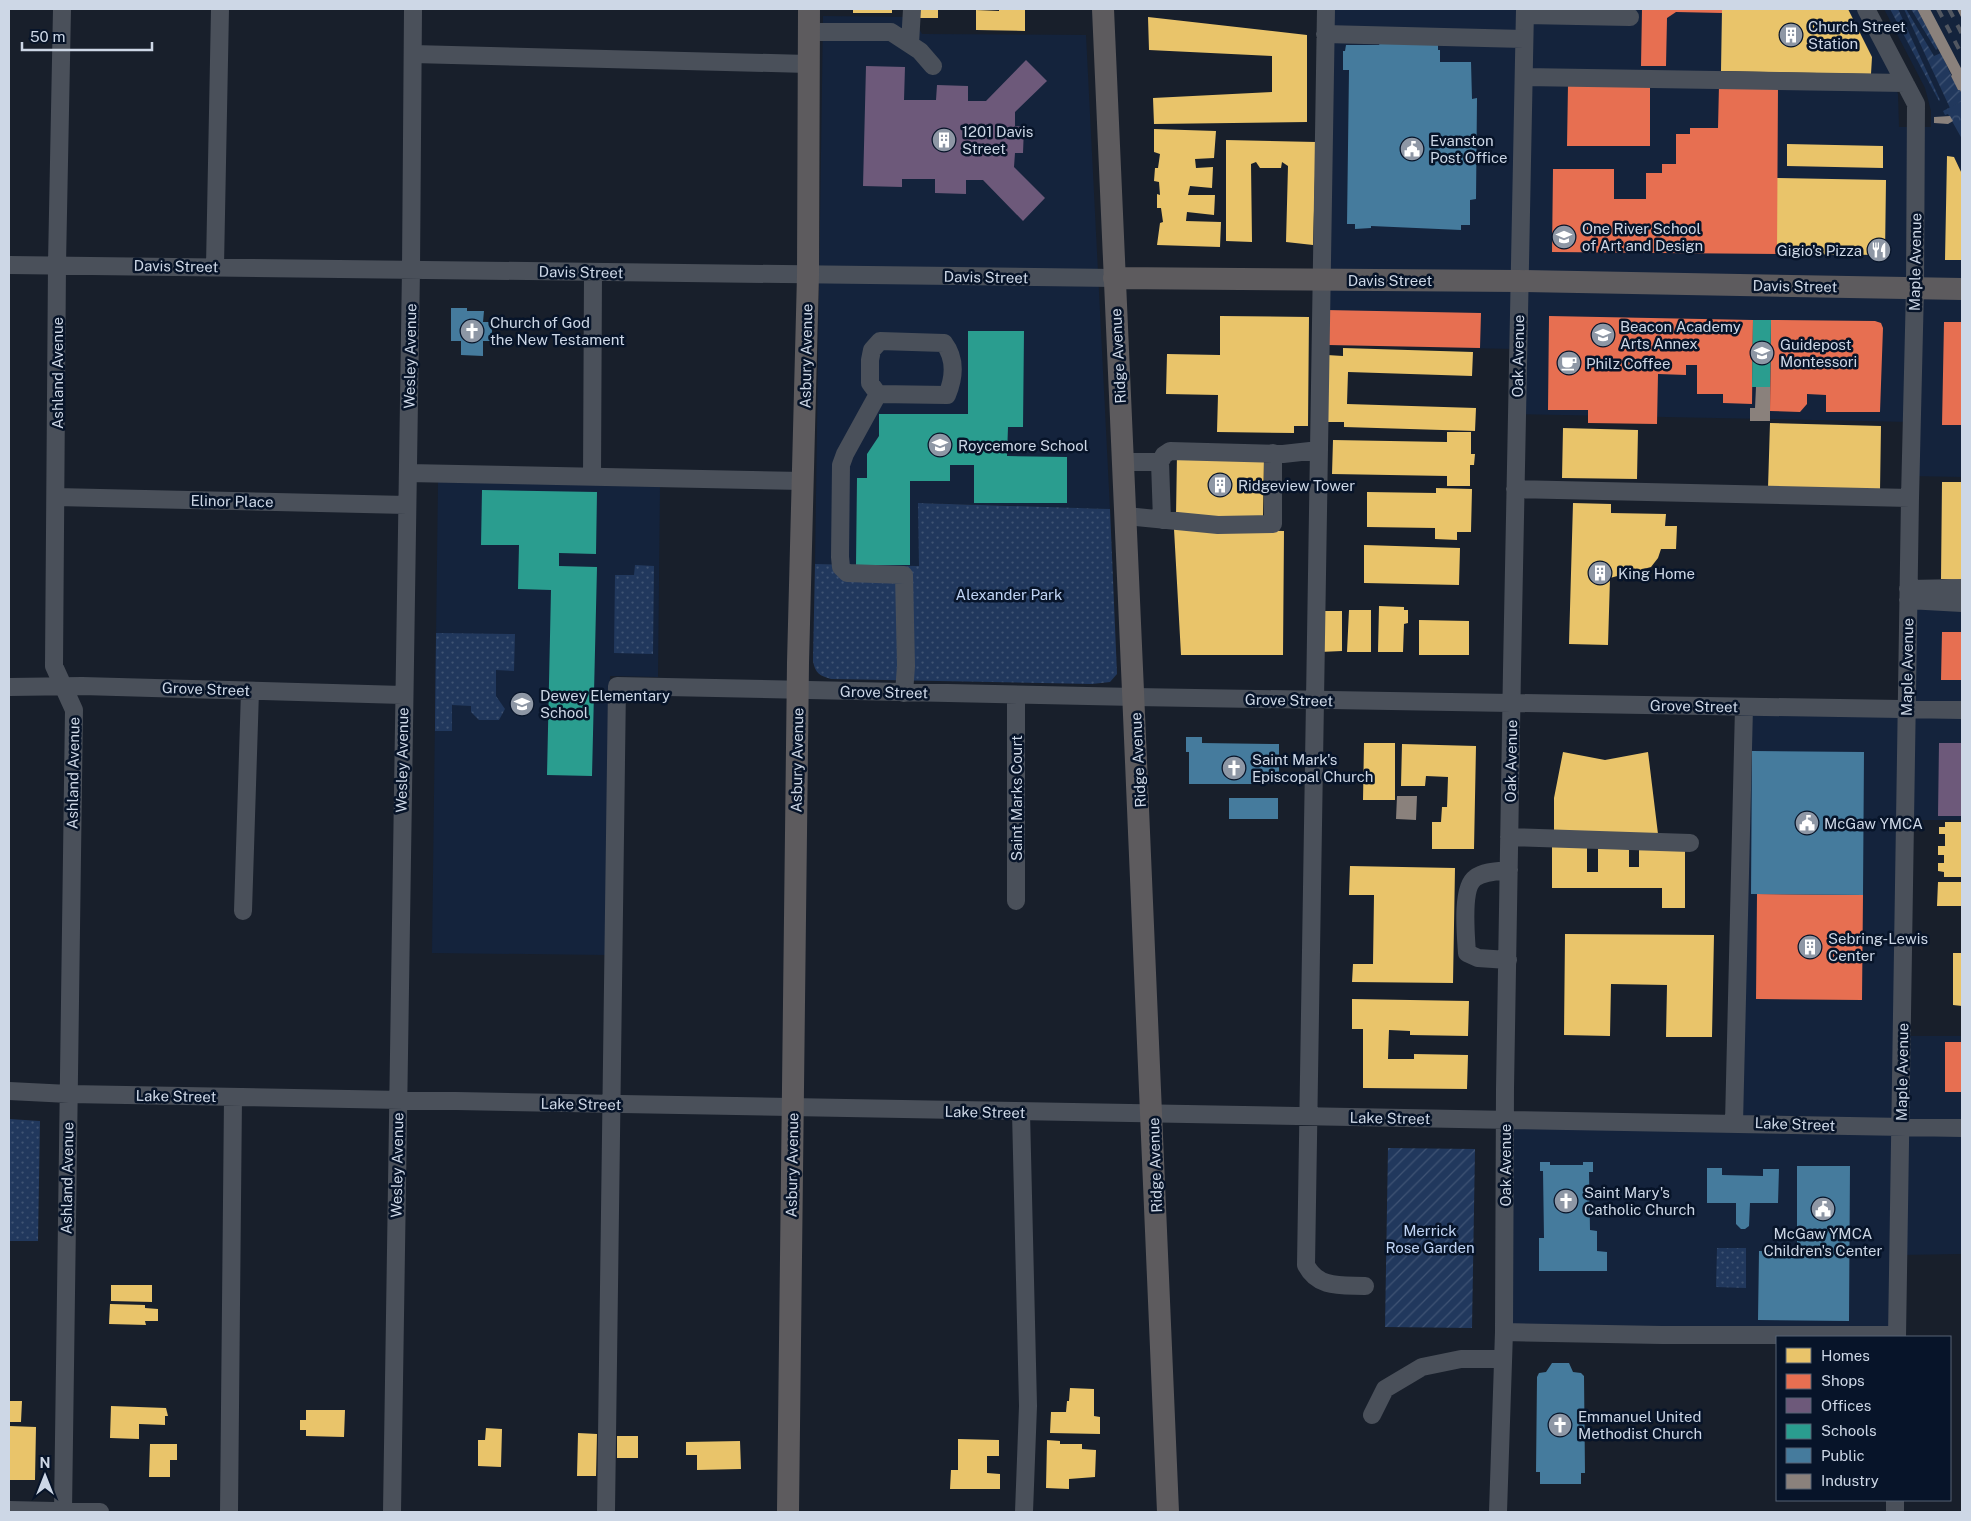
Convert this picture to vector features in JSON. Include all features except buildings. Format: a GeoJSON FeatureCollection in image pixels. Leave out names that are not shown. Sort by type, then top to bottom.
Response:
{"type":"FeatureCollection","features":[{"type":"Feature","properties":{"kind":"main road","name":"Asbury Avenue"},"geometry":{"type":"LineString","coordinates":[[788,1512],[798,690],[808,275],[808,9]]}},
{"type":"Feature","properties":{"kind":"main road","name":"Ridge Avenue"},"geometry":{"type":"LineString","coordinates":[[1104,9],[1114,278],[1154,1114],[1168,1512]]}},
{"type":"Feature","properties":{"kind":"main road","name":"Davis Street"},"geometry":{"type":"LineString","coordinates":[[1114,278],[1519,281],[1962,290]]}},
{"type":"Feature","properties":{"kind":"street","name":"Ashland Avenue"},"geometry":{"type":"LineString","coordinates":[[62,9],[57,264],[54,666],[74,710],[63,1512]]}},
{"type":"Feature","properties":{"kind":"street"},"geometry":{"type":"LineString","coordinates":[[215,266],[220,9]]}},
{"type":"Feature","properties":{"kind":"street","name":"Wesley Avenue"},"geometry":{"type":"LineString","coordinates":[[392,1512],[403,694],[411,269],[413,9]]}},
{"type":"Feature","properties":{"kind":"street"},"geometry":{"type":"LineString","coordinates":[[910,44],[912,9]]}},
{"type":"Feature","properties":{"kind":"street"},"geometry":{"type":"LineString","coordinates":[[1326,9],[1306,1265],[1310,1272],[1320,1281],[1329,1285],[1365,1286]]}},
{"type":"Feature","properties":{"kind":"street","name":"Maple Avenue"},"geometry":{"type":"LineString","coordinates":[[1866,9],[1916,104],[1915,288],[1906,709],[1897,1336]]}},
{"type":"Feature","properties":{"kind":"street"},"geometry":{"type":"LineString","coordinates":[[1525,12],[1630,17]]}},
{"type":"Feature","properties":{"kind":"street","name":"Oak Avenue"},"geometry":{"type":"LineString","coordinates":[[1498,1512],[1504,1332],[1511,703],[1525,12]]}},
{"type":"Feature","properties":{"kind":"street"},"geometry":{"type":"LineString","coordinates":[[808,32],[891,32],[920,51],[933,66]]}},
{"type":"Feature","properties":{"kind":"street"},"geometry":{"type":"LineString","coordinates":[[1325,34],[1524,39]]}},
{"type":"Feature","properties":{"kind":"street"},"geometry":{"type":"LineString","coordinates":[[413,54],[808,64]]}},
{"type":"Feature","properties":{"kind":"street"},"geometry":{"type":"LineString","coordinates":[[1524,77],[1905,83]]}},
{"type":"Feature","properties":{"kind":"street","name":"Davis Street"},"geometry":{"type":"LineString","coordinates":[[9,265],[57,264],[1114,278]]}},
{"type":"Feature","properties":{"kind":"street"},"geometry":{"type":"LineString","coordinates":[[592,477],[593,272]]}},
{"type":"Feature","properties":{"kind":"street"},"geometry":{"type":"LineString","coordinates":[[880,341],[944,343],[952,362],[953,374],[947,395],[878,394],[870,383],[870,360],[872,350],[880,341]]}},
{"type":"Feature","properties":{"kind":"street"},"geometry":{"type":"LineString","coordinates":[[878,394],[845,454],[841,465],[840,557],[841,567],[847,573],[904,575],[906,666],[904,692]]}},
{"type":"Feature","properties":{"kind":"street"},"geometry":{"type":"LineString","coordinates":[[1162,520],[1160,462],[1164,455],[1170,451],[1273,453],[1319,450]]}},
{"type":"Feature","properties":{"kind":"street"},"geometry":{"type":"LineString","coordinates":[[1126,516],[1218,525],[1273,524],[1273,453]]}},
{"type":"Feature","properties":{"kind":"street"},"geometry":{"type":"LineString","coordinates":[[1123,462],[1160,462]]}},
{"type":"Feature","properties":{"kind":"street"},"geometry":{"type":"LineString","coordinates":[[408,473],[803,481]]}},
{"type":"Feature","properties":{"kind":"street"},"geometry":{"type":"LineString","coordinates":[[1516,489],[1910,498]]}},
{"type":"Feature","properties":{"kind":"street","name":"Elinor Place"},"geometry":{"type":"LineString","coordinates":[[56,497],[407,506]]}},
{"type":"Feature","properties":{"kind":"street"},"geometry":{"type":"LineString","coordinates":[[1908,595],[1962,588]]}},
{"type":"Feature","properties":{"kind":"street"},"geometry":{"type":"LineString","coordinates":[[1908,595],[1962,602]]}},
{"type":"Feature","properties":{"kind":"street","name":"Grove Street"},"geometry":{"type":"LineString","coordinates":[[9,687],[64,686],[403,694]]}},
{"type":"Feature","properties":{"kind":"street","name":"Grove Street"},"geometry":{"type":"LineString","coordinates":[[610,1105],[616,686],[1016,695],[1962,710]]}},
{"type":"Feature","properties":{"kind":"street"},"geometry":{"type":"LineString","coordinates":[[244,911],[250,690]]}},
{"type":"Feature","properties":{"kind":"street","name":"Saint Marks Court"},"geometry":{"type":"LineString","coordinates":[[1016,695],[1016,901]]}},
{"type":"Feature","properties":{"kind":"street"},"geometry":{"type":"LineString","coordinates":[[1734,1123],[1744,707]]}},
{"type":"Feature","properties":{"kind":"street"},"geometry":{"type":"LineString","coordinates":[[1509,837],[1690,842]]}},
{"type":"Feature","properties":{"kind":"street"},"geometry":{"type":"LineString","coordinates":[[1508,960],[1478,958],[1467,953],[1466,915],[1467,892],[1469,885],[1475,878],[1490,872],[1509,870]]}},
{"type":"Feature","properties":{"kind":"street","name":"Lake Street"},"geometry":{"type":"LineString","coordinates":[[9,1091],[69,1094],[610,1105],[1962,1128]]}},
{"type":"Feature","properties":{"kind":"street"},"geometry":{"type":"LineString","coordinates":[[229,1512],[233,1097]]}},
{"type":"Feature","properties":{"kind":"street"},"geometry":{"type":"LineString","coordinates":[[606,1512],[610,1105]]}},
{"type":"Feature","properties":{"kind":"street"},"geometry":{"type":"LineString","coordinates":[[1021,1112],[1028,1406],[1024,1512]]}},
{"type":"Feature","properties":{"kind":"street"},"geometry":{"type":"LineString","coordinates":[[1504,1332],[1897,1336]]}},
{"type":"Feature","properties":{"kind":"street"},"geometry":{"type":"LineString","coordinates":[[1372,1415],[1385,1389],[1422,1367],[1461,1359],[1503,1359]]}},
{"type":"Feature","properties":{"kind":"street"},"geometry":{"type":"LineString","coordinates":[[9,1510],[100,1512]]}},
{"type":"Feature","properties":{"kind":"shaded area"},"geometry":{"type":"Polygon","coordinates":[[[1322,9],[1857,9],[1891,74],[1898,94],[1899,127],[1931,127],[1931,111],[1925,88],[1884,9],[1962,9],[1962,477],[1908,476],[1910,422],[1514,414],[1515,349],[1318,345],[1322,9]]]}},
{"type":"Feature","properties":{"kind":"shaded area"},"geometry":{"type":"Polygon","coordinates":[[[823,16],[913,17],[922,34],[1086,35],[1110,509],[919,503],[920,566],[815,564],[823,16]]]}},
{"type":"Feature","properties":{"kind":"shaded area","name":"Dewey Elementary School"},"geometry":{"type":"Polygon","coordinates":[[[438,482],[660,486],[658,677],[610,676],[606,955],[432,953],[438,482]]]}},
{"type":"Feature","properties":{"kind":"shaded area"},"geometry":{"type":"Polygon","coordinates":[[[1905,581],[1962,581],[1962,820],[1910,820],[1907,1036],[1962,1036],[1962,1254],[1899,1255],[1897,1335],[1504,1332],[1505,1120],[1734,1122],[1741,703],[1903,708],[1905,581]]]}},
{"type":"Feature","properties":{"kind":"green space"},"geometry":{"type":"Polygon","coordinates":[[[1890,9],[1898,9],[1939,101],[1890,9]]]}},
{"type":"Feature","properties":{"kind":"green space"},"geometry":{"type":"Polygon","coordinates":[[[1904,9],[1906,9],[1934,56],[1941,53],[1958,90],[1962,94],[1962,101],[1950,108],[1904,9]]]}},
{"type":"Feature","properties":{"kind":"green space"},"geometry":{"type":"Polygon","coordinates":[[[1911,9],[1917,9],[1938,48],[1936,50],[1911,9]]]}},
{"type":"Feature","properties":{"kind":"green space"},"geometry":{"type":"Polygon","coordinates":[[[1962,101],[1962,139],[1948,114],[1945,115],[1943,111],[1962,101]]]}},
{"type":"Feature","properties":{"kind":"green space","name":"Alexander Park"},"geometry":{"type":"Polygon","coordinates":[[[918,503],[1110,509],[1117,674],[1110,682],[1092,684],[831,679],[819,673],[813,661],[815,564],[919,566],[918,503]]]}},
{"type":"Feature","properties":{"kind":"green space"},"geometry":{"type":"Polygon","coordinates":[[[635,565],[654,566],[653,654],[614,653],[615,575],[634,575],[635,565]]]}},
{"type":"Feature","properties":{"kind":"green space"},"geometry":{"type":"Polygon","coordinates":[[[436,633],[515,634],[514,671],[496,670],[496,696],[505,709],[499,720],[479,720],[471,712],[471,706],[452,705],[452,731],[435,731],[436,633]]]}},
{"type":"Feature","properties":{"kind":"green space"},"geometry":{"type":"Polygon","coordinates":[[[9,1119],[40,1121],[38,1241],[9,1241],[9,1119]]]}},
{"type":"Feature","properties":{"kind":"green space","name":"Merrick Rose Garden"},"geometry":{"type":"Polygon","coordinates":[[[1388,1148],[1475,1149],[1472,1328],[1385,1327],[1388,1148]]]}},
{"type":"Feature","properties":{"kind":"green space"},"geometry":{"type":"Polygon","coordinates":[[[1717,1248],[1746,1248],[1746,1288],[1716,1287],[1717,1248]]]}},
{"type":"Feature","properties":{"kind":"railway"},"geometry":{"type":"LineString","coordinates":[[1938,9],[1962,55]]}},
{"type":"Feature","properties":{"kind":"railway"},"geometry":{"type":"LineString","coordinates":[[1949,9],[1962,34]]}},
{"type":"Feature","properties":{"kind":"place","name":"Church Street Station"},"geometry":{"type":"Point","coordinates":[1791,35]}},
{"type":"Feature","properties":{"kind":"place","name":"1201 Davis Street"},"geometry":{"type":"Point","coordinates":[944,140]}},
{"type":"Feature","properties":{"kind":"place","name":"Evanston Post Office"},"geometry":{"type":"Point","coordinates":[1412,149]}},
{"type":"Feature","properties":{"kind":"place","name":"One River School of Art and Design"},"geometry":{"type":"Point","coordinates":[1564,237]}},
{"type":"Feature","properties":{"kind":"place","name":"Gigio's Pizza"},"geometry":{"type":"Point","coordinates":[1879,250]}},
{"type":"Feature","properties":{"kind":"place","name":"Church of God the New Testament"},"geometry":{"type":"Point","coordinates":[472,331]}},
{"type":"Feature","properties":{"kind":"place","name":"Beacon Academy Arts Annex"},"geometry":{"type":"Point","coordinates":[1603,335]}},
{"type":"Feature","properties":{"kind":"place","name":"Guidepost Montessori"},"geometry":{"type":"Point","coordinates":[1762,353]}},
{"type":"Feature","properties":{"kind":"place","name":"Philz Coffee"},"geometry":{"type":"Point","coordinates":[1569,363]}},
{"type":"Feature","properties":{"kind":"place","name":"Roycemore School"},"geometry":{"type":"Point","coordinates":[940,445]}},
{"type":"Feature","properties":{"kind":"place","name":"Ridgeview Tower"},"geometry":{"type":"Point","coordinates":[1220,485]}},
{"type":"Feature","properties":{"kind":"place","name":"King Home"},"geometry":{"type":"Point","coordinates":[1600,573]}},
{"type":"Feature","properties":{"kind":"place","name":"Dewey Elementary School"},"geometry":{"type":"Point","coordinates":[522,704]}},
{"type":"Feature","properties":{"kind":"place","name":"Saint Mark's Episcopal Church"},"geometry":{"type":"Point","coordinates":[1234,768]}},
{"type":"Feature","properties":{"kind":"place","name":"McGaw YMCA"},"geometry":{"type":"Point","coordinates":[1807,823]}},
{"type":"Feature","properties":{"kind":"place","name":"Sebring-Lewis Center"},"geometry":{"type":"Point","coordinates":[1810,947]}},
{"type":"Feature","properties":{"kind":"place","name":"Saint Mary's Catholic Church"},"geometry":{"type":"Point","coordinates":[1566,1201]}},
{"type":"Feature","properties":{"kind":"place","name":"McGaw YMCA Children's Center"},"geometry":{"type":"Point","coordinates":[1823,1209]}},
{"type":"Feature","properties":{"kind":"place","name":"Emmanuel United Methodist Church"},"geometry":{"type":"Point","coordinates":[1560,1425]}}]}
